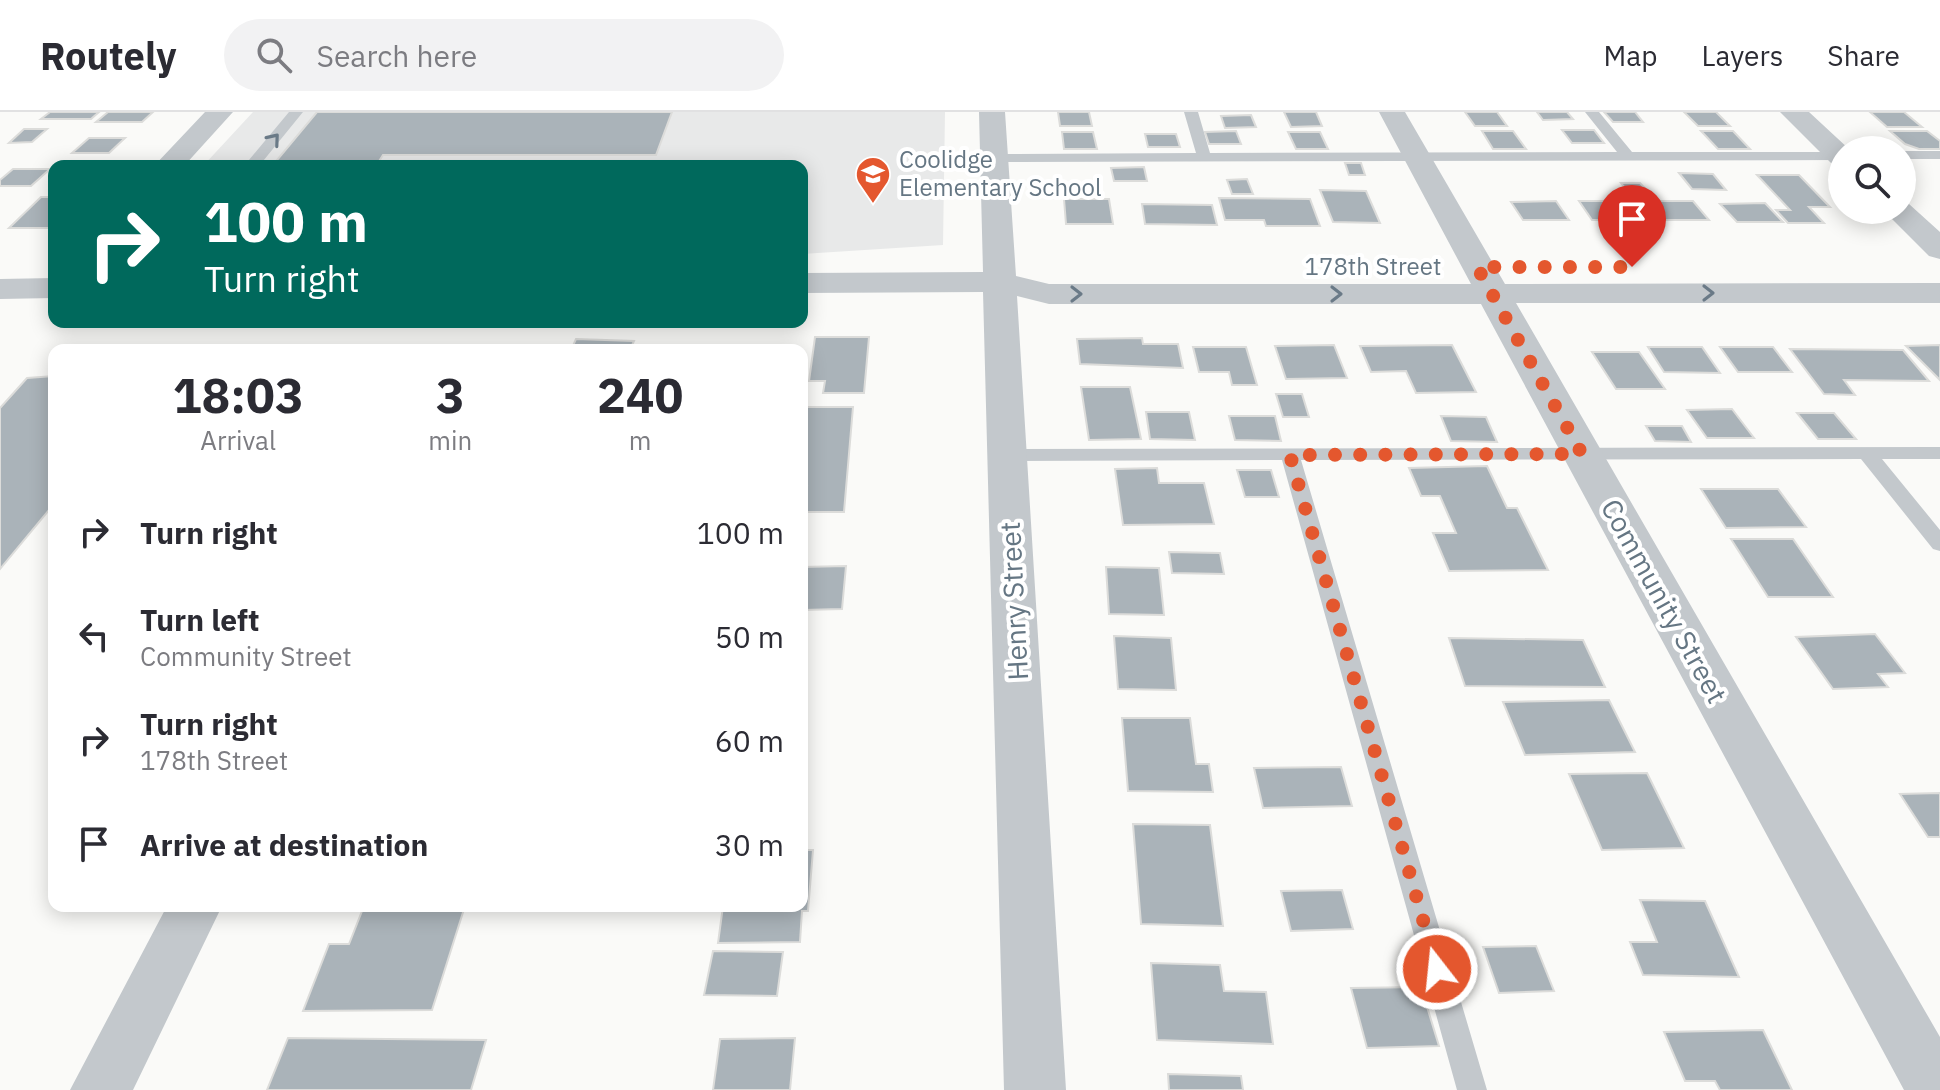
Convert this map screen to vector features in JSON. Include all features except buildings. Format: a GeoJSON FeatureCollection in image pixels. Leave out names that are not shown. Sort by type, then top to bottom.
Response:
{"type":"FeatureCollection","features":[{"type":"Feature","properties":{"kind":"street"},"geometry":{"type":"LineString","coordinates":[[174,160],[220,112]]}},
{"type":"Feature","properties":{"kind":"street","name":"Henry Street"},"geometry":{"type":"LineString","coordinates":[[992,112],[1035,1090]]}},
{"type":"Feature","properties":{"kind":"street","name":"Community Street"},"geometry":{"type":"LineString","coordinates":[[1392,112],[1937,1090]]}},
{"type":"Feature","properties":{"kind":"street"},"geometry":{"type":"LineString","coordinates":[[1793,112],[1828,144]]}},
{"type":"Feature","properties":{"kind":"street"},"geometry":{"type":"LineString","coordinates":[[1913,224],[1940,249]]}},
{"type":"Feature","properties":{"kind":"street","name":"178th Street"},"geometry":{"type":"LineString","coordinates":[[808,283],[999,282],[1049,294],[1940,267]]}},
{"type":"Feature","properties":{"kind":"street","name":"178th Street"},"geometry":{"type":"LineString","coordinates":[[1485,280],[1940,293]]}},
{"type":"Feature","properties":{"kind":"street"},"geometry":{"type":"LineString","coordinates":[[0,289],[48,287]]}},
{"type":"Feature","properties":{"kind":"street"},"geometry":{"type":"LineString","coordinates":[[101,1090],[192,912]]}},
{"type":"Feature","properties":{"kind":"lane"},"geometry":{"type":"LineString","coordinates":[[256,160],[296,112]]}},
{"type":"Feature","properties":{"kind":"lane"},"geometry":{"type":"LineString","coordinates":[[1191,112],[1204,157]]}},
{"type":"Feature","properties":{"kind":"lane"},"geometry":{"type":"LineString","coordinates":[[1592,112],[1628,156]]}},
{"type":"Feature","properties":{"kind":"lane"},"geometry":{"type":"LineString","coordinates":[[1916,155],[1940,155]]}},
{"type":"Feature","properties":{"kind":"lane"},"geometry":{"type":"LineString","coordinates":[[994,158],[1828,156]]}},
{"type":"Feature","properties":{"kind":"lane"},"geometry":{"type":"LineString","coordinates":[[1866,453],[1940,544]]}},
{"type":"Feature","properties":{"kind":"lane"},"geometry":{"type":"LineString","coordinates":[[1007,455],[1940,453]]}},
{"type":"Feature","properties":{"kind":"lane"},"geometry":{"type":"LineString","coordinates":[[1290,455],[1472,1090]]}},
{"type":"Feature","properties":{"kind":"shaded area","name":"Coolidge Elementary School"},"geometry":{"type":"Polygon","coordinates":[[[253,112],[945,112],[943,245],[808,254],[808,160],[209,160],[253,112]]]}},
{"type":"Feature","properties":{"kind":"place","name":"Coolidge Elementary School"},"geometry":{"type":"Point","coordinates":[873,205]}},
{"type":"Feature","properties":{"kind":"route"},"geometry":{"type":"LineString","coordinates":[[1437,969],[1290,455],[1582,454],[1477,267],[1632,267]]}}]}
